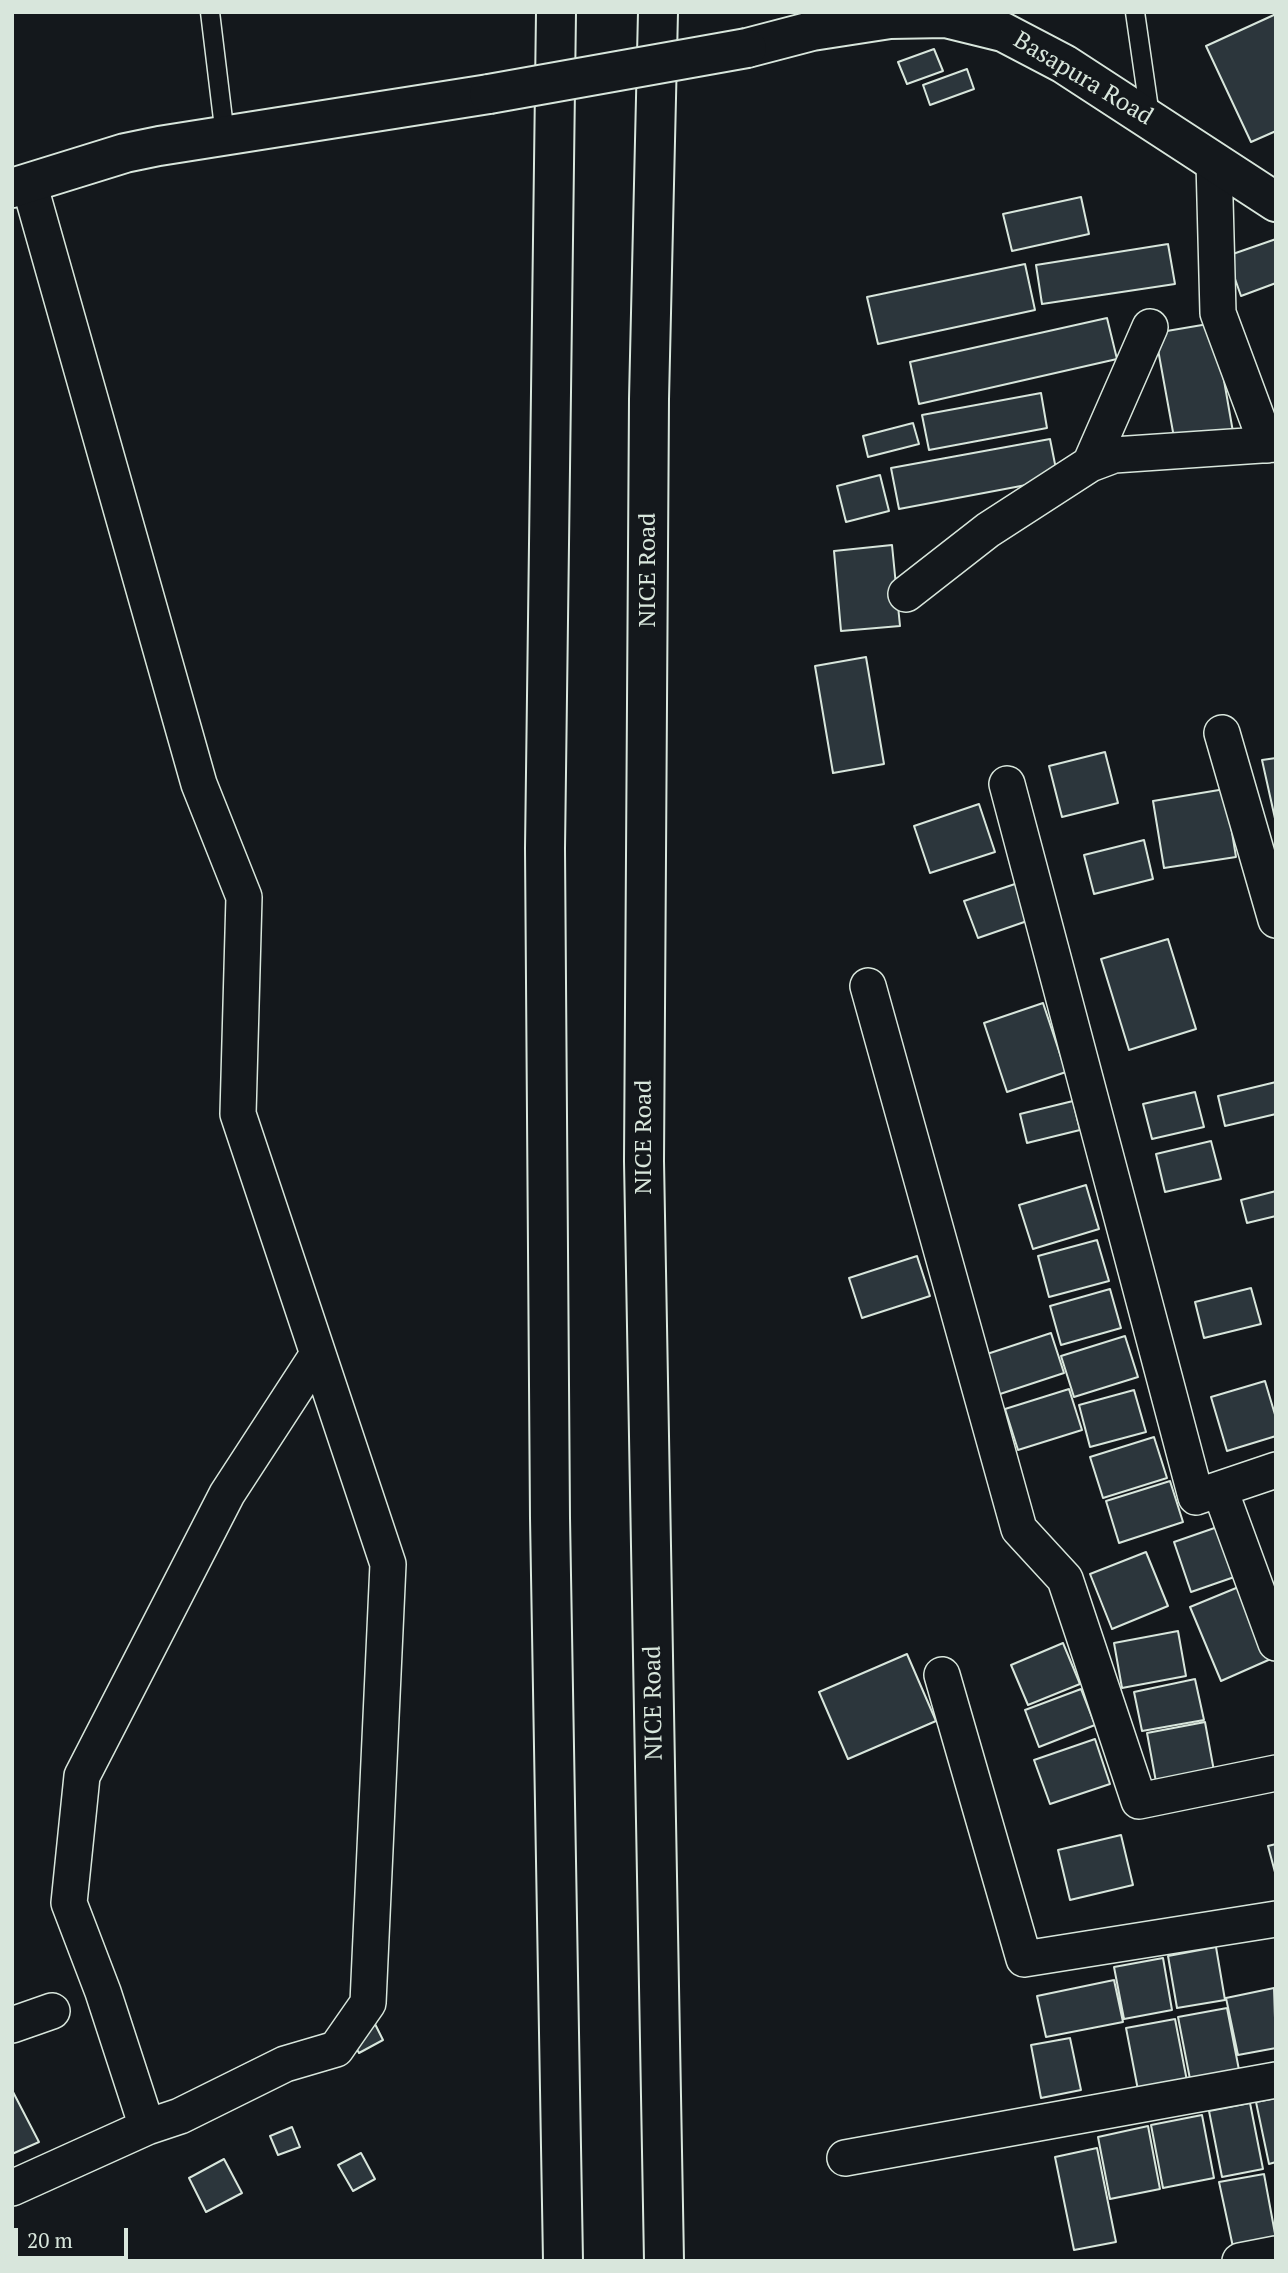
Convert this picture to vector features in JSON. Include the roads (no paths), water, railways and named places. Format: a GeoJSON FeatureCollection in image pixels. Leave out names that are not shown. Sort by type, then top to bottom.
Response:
{"type":"FeatureCollection","features":[{"type":"Feature","properties":{"kind":"main road"},"geometry":{"type":"LineString","coordinates":[[556,12],[545,862],[550,1518],[563,2261]]}},
{"type":"Feature","properties":{"kind":"main road","name":"NICE Road"},"geometry":{"type":"LineString","coordinates":[[658,12],[649,385],[643,1161],[664,2261]]}},
{"type":"Feature","properties":{"kind":"main road","name":"Basapura Road"},"geometry":{"type":"LineString","coordinates":[[21,185],[125,153],[489,94],[747,48],[813,31],[890,19],[946,19],[1003,32],[1035,46],[1276,202]]}},
{"type":"Feature","properties":{"kind":"street"},"geometry":{"type":"LineString","coordinates":[[906,594],[988,530],[1090,464],[1114,455],[1271,444],[1218,313],[1214,162]]}},
{"type":"Feature","properties":{"kind":"street"},"geometry":{"type":"LineString","coordinates":[[12,2189],[147,2127],[180,2116],[285,2064],[336,2049],[368,2003],[388,1564],[238,1114],[244,897],[199,784],[21,185]]}},
{"type":"Feature","properties":{"kind":"street"},"geometry":{"type":"LineString","coordinates":[[1090,464],[1150,327]]}},
{"type":"Feature","properties":{"kind":"street"},"geometry":{"type":"LineString","coordinates":[[1222,733],[1276,920]]}},
{"type":"Feature","properties":{"kind":"street"},"geometry":{"type":"LineString","coordinates":[[1007,784],[1196,1497],[1276,1470]]}},
{"type":"Feature","properties":{"kind":"street"},"geometry":{"type":"LineString","coordinates":[[868,986],[1019,1529],[1065,1579],[1139,1801],[1276,1773]]}},
{"type":"Feature","properties":{"kind":"street"},"geometry":{"type":"LineString","coordinates":[[147,2127],[103,1992],[69,1903],[82,1776],[227,1494],[318,1354]]}},
{"type":"Feature","properties":{"kind":"street"},"geometry":{"type":"LineString","coordinates":[[1220,1490],[1276,1643]]}},
{"type":"Feature","properties":{"kind":"street"},"geometry":{"type":"LineString","coordinates":[[942,1675],[1024,1959],[1276,1919]]}},
{"type":"Feature","properties":{"kind":"street"},"geometry":{"type":"LineString","coordinates":[[12,2025],[52,2011]]}},
{"type":"Feature","properties":{"kind":"street"},"geometry":{"type":"LineString","coordinates":[[845,2158],[1276,2080]]}},
{"type":"Feature","properties":{"kind":"street"},"geometry":{"type":"LineString","coordinates":[[1240,2261],[1276,2254]]}},
{"type":"Feature","properties":{"kind":"lane"},"geometry":{"type":"LineString","coordinates":[[210,12],[225,136]]}},
{"type":"Feature","properties":{"kind":"lane"},"geometry":{"type":"LineString","coordinates":[[1135,12],[1150,118]]}}]}
